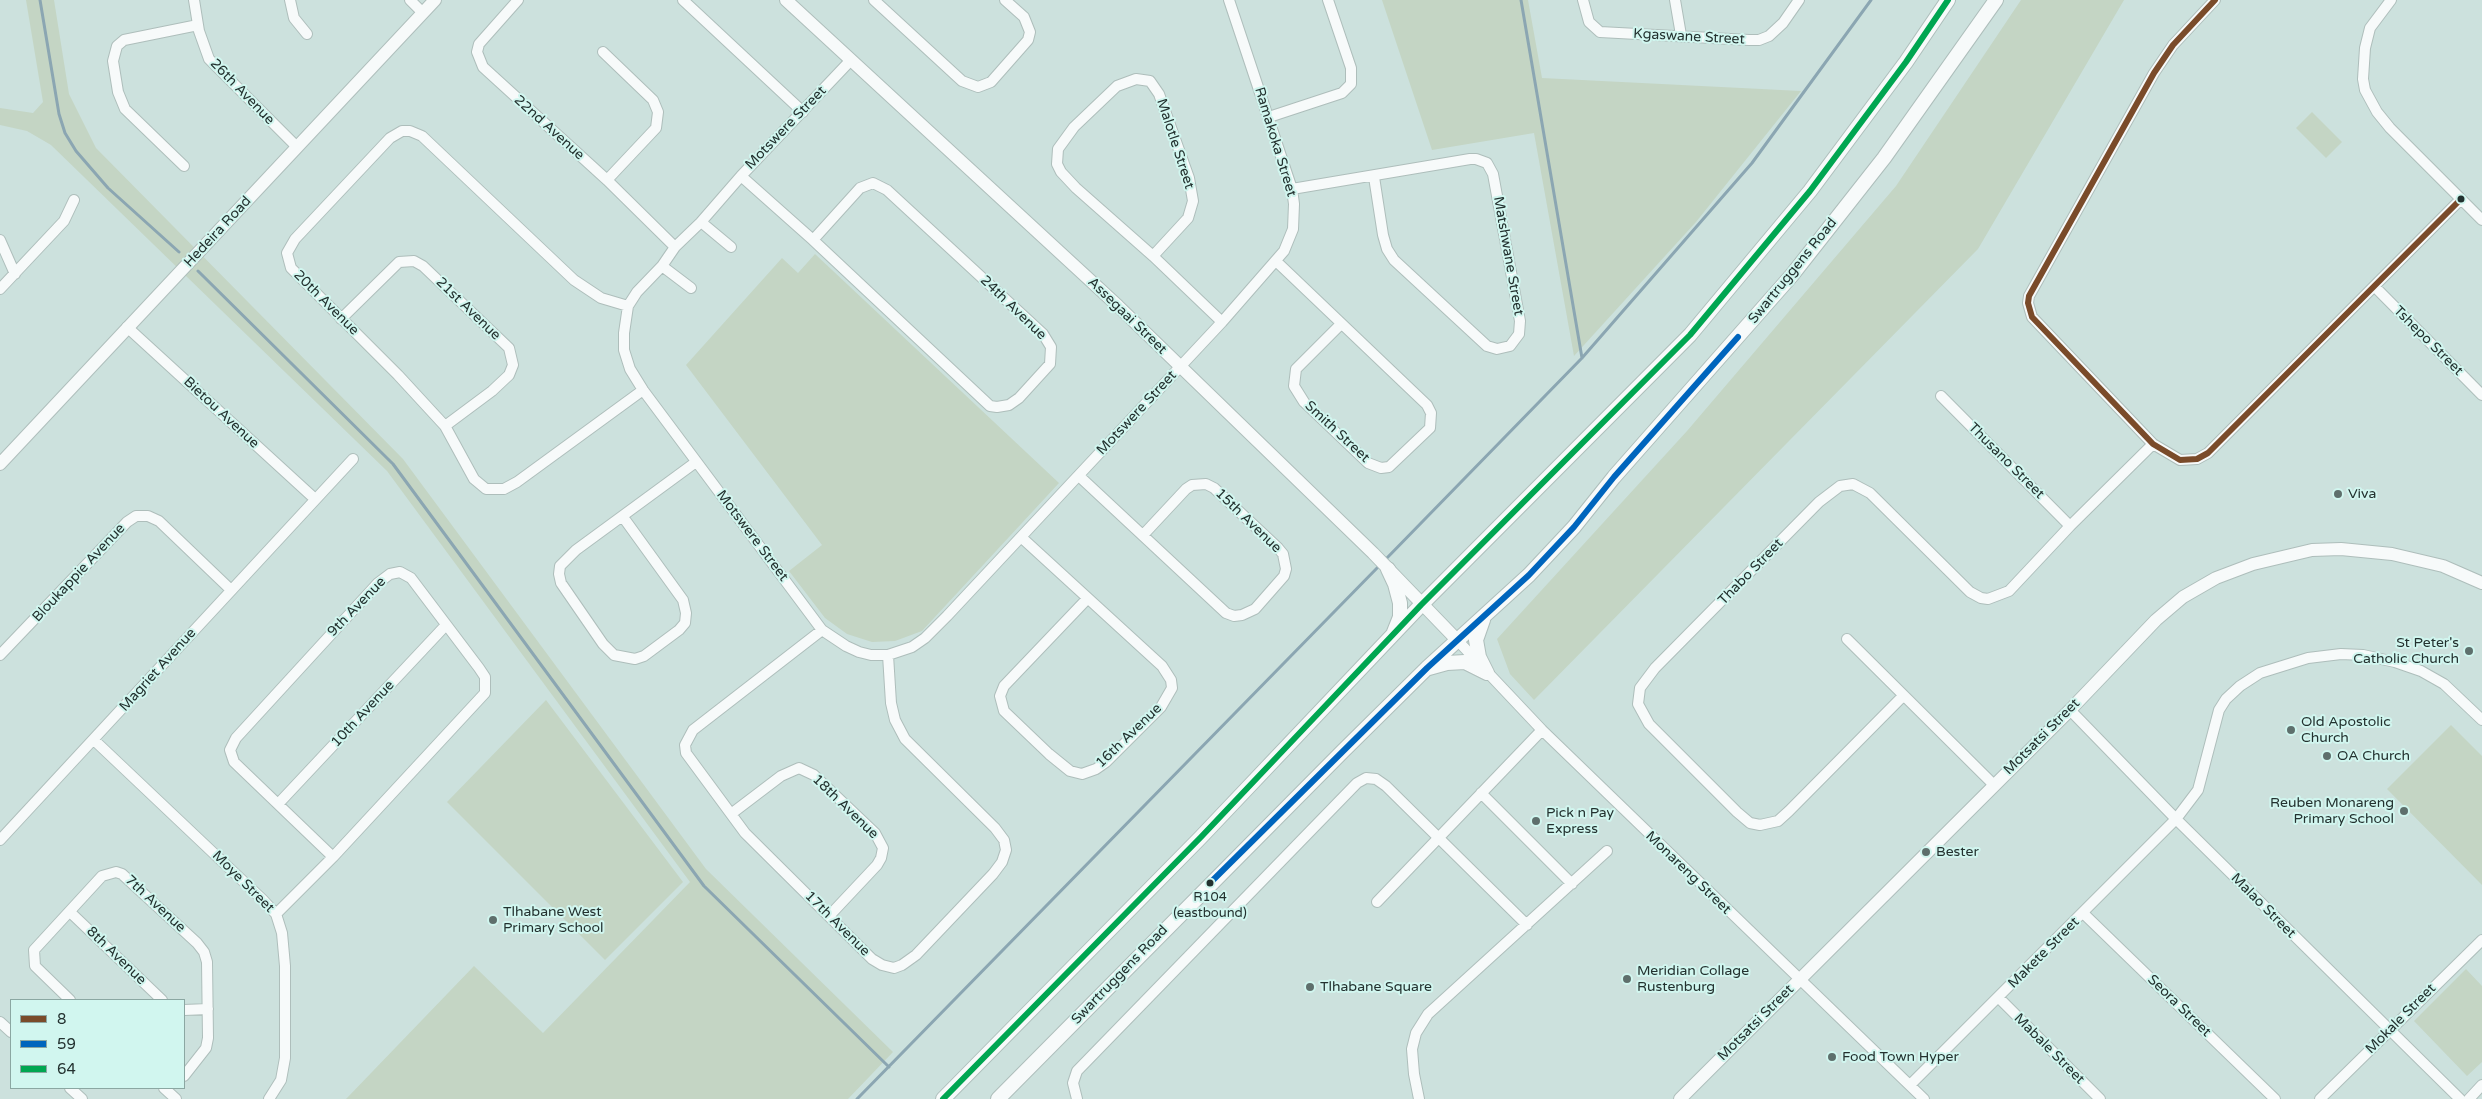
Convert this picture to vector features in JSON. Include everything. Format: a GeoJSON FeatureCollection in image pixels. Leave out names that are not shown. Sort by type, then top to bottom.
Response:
{"type":"FeatureCollection","features":[{"type":"Feature","properties":{"kind":"main road"},"geometry":{"type":"LineString","coordinates":[[943,1099],[1201,837],[1422,605],[1690,335],[1810,191],[1906,62],[1948,0]]}},
{"type":"Feature","properties":{"kind":"main road","name":"Swartruggens Road"},"geometry":{"type":"LineString","coordinates":[[998,1099],[1427,668],[1528,575],[1574,527],[1614,477],[1792,275],[1884,158],[1996,0]]}},
{"type":"Feature","properties":{"kind":"main road"},"geometry":{"type":"LineString","coordinates":[[1387,643],[1396,630],[1400,617],[1395,584],[1388,569]]}},
{"type":"Feature","properties":{"kind":"main road"},"geometry":{"type":"LineString","coordinates":[[1487,613],[1479,627],[1476,640],[1479,657],[1487,673]]}},
{"type":"Feature","properties":{"kind":"main road"},"geometry":{"type":"LineString","coordinates":[[1427,668],[1447,663],[1465,662],[1487,673]]}},
{"type":"Feature","properties":{"kind":"street","name":"26th Avenue"},"geometry":{"type":"LineString","coordinates":[[194,0],[198,25],[206,53],[217,70],[297,147]]}},
{"type":"Feature","properties":{"kind":"street"},"geometry":{"type":"LineString","coordinates":[[290,0],[294,18],[307,34]]}},
{"type":"Feature","properties":{"kind":"street"},"geometry":{"type":"LineString","coordinates":[[410,0],[423,13]]}},
{"type":"Feature","properties":{"kind":"street","name":"Hedeira Road"},"geometry":{"type":"LineString","coordinates":[[0,464],[310,131],[435,0]]}},
{"type":"Feature","properties":{"kind":"street","name":"22nd Avenue"},"geometry":{"type":"LineString","coordinates":[[518,0],[479,44],[478,60],[482,67],[607,180],[675,247]]}},
{"type":"Feature","properties":{"kind":"street"},"geometry":{"type":"LineString","coordinates":[[682,0],[803,112]]}},
{"type":"Feature","properties":{"kind":"street","name":"Assegaai Street"},"geometry":{"type":"LineString","coordinates":[[786,0],[990,186],[1180,367],[1388,569],[1458,641]]}},
{"type":"Feature","properties":{"kind":"street"},"geometry":{"type":"LineString","coordinates":[[874,0],[962,81],[978,87],[991,82],[1028,40],[1030,32],[1024,17],[1005,0]]}},
{"type":"Feature","properties":{"kind":"street","name":"Ramakoka Street"},"geometry":{"type":"LineString","coordinates":[[1180,367],[1276,262],[1284,251],[1293,230],[1294,204],[1292,189],[1229,0]]}},
{"type":"Feature","properties":{"kind":"street"},"geometry":{"type":"LineString","coordinates":[[1269,117],[1342,93],[1351,84],[1351,68],[1328,0]]}},
{"type":"Feature","properties":{"kind":"street","name":"Kgaswane Street"},"geometry":{"type":"LineString","coordinates":[[1583,0],[1589,22],[1600,32],[1760,40],[1776,30],[1799,0]]}},
{"type":"Feature","properties":{"kind":"street"},"geometry":{"type":"LineString","coordinates":[[1675,0],[1681,35]]}},
{"type":"Feature","properties":{"kind":"street"},"geometry":{"type":"LineString","coordinates":[[2215,0],[2173,45],[2154,73],[2029,296],[2028,303],[2032,317],[2153,444],[2180,460],[2197,459],[2208,453],[2461,200]]}},
{"type":"Feature","properties":{"kind":"street"},"geometry":{"type":"LineString","coordinates":[[2391,0],[2370,28],[2365,48],[2363,79],[2365,90],[2377,112],[2390,128],[2482,220]]}},
{"type":"Feature","properties":{"kind":"street"},"geometry":{"type":"LineString","coordinates":[[184,166],[125,109],[118,92],[113,61],[117,46],[124,40],[198,25]]}},
{"type":"Feature","properties":{"kind":"street"},"geometry":{"type":"LineString","coordinates":[[603,52],[653,100],[658,112],[656,128],[607,180]]}},
{"type":"Feature","properties":{"kind":"street","name":"Motswere Street"},"geometry":{"type":"LineString","coordinates":[[850,60],[741,176],[701,222],[675,247],[662,266],[647,280],[628,306],[624,333],[624,350],[630,369],[643,390],[822,630],[859,652],[888,655],[912,646],[925,638],[1180,367]]}},
{"type":"Feature","properties":{"kind":"street","name":"Malotle Street"},"geometry":{"type":"LineString","coordinates":[[1153,256],[1188,218],[1193,200],[1189,178],[1159,94],[1150,81],[1136,79],[1117,86],[1074,127],[1058,149],[1057,164],[1060,172],[1076,188],[1153,256],[1222,322]]}},
{"type":"Feature","properties":{"kind":"street","name":"20th Avenue"},"geometry":{"type":"LineString","coordinates":[[628,306],[601,298],[574,280],[422,136],[416,133],[402,131],[390,138],[295,239],[287,252],[292,268],[398,375],[445,426],[480,486],[495,491],[504,489],[517,482],[643,390]]}},
{"type":"Feature","properties":{"kind":"street","name":"Matshwane Street"},"geometry":{"type":"LineString","coordinates":[[1292,189],[1476,159],[1482,160],[1491,168],[1520,321],[1519,334],[1510,346],[1497,350],[1487,346],[1394,260],[1387,249],[1383,235],[1374,177]]}},
{"type":"Feature","properties":{"kind":"street","name":"24th Avenue"},"geometry":{"type":"LineString","coordinates":[[741,176],[813,240],[990,406],[1009,405],[1019,398],[1050,364],[1051,347],[1043,334],[901,201],[881,186],[873,183],[860,188],[813,240]]}},
{"type":"Feature","properties":{"kind":"street"},"geometry":{"type":"LineString","coordinates":[[0,289],[64,222],[74,200]]}},
{"type":"Feature","properties":{"kind":"street"},"geometry":{"type":"LineString","coordinates":[[701,222],[731,247]]}},
{"type":"Feature","properties":{"kind":"street"},"geometry":{"type":"LineString","coordinates":[[0,240],[15,274]]}},
{"type":"Feature","properties":{"kind":"street","name":"21st Avenue"},"geometry":{"type":"LineString","coordinates":[[342,319],[399,262],[414,261],[423,266],[504,343],[512,353],[513,359],[509,375],[492,391],[445,426]]}},
{"type":"Feature","properties":{"kind":"street","name":"Smith Street"},"geometry":{"type":"LineString","coordinates":[[1276,262],[1427,405],[1431,413],[1430,428],[1425,435],[1389,467],[1381,468],[1368,463],[1304,402],[1294,386],[1296,369],[1341,324]]}},
{"type":"Feature","properties":{"kind":"street"},"geometry":{"type":"LineString","coordinates":[[662,266],[691,288]]}},
{"type":"Feature","properties":{"kind":"street","name":"Tshepo Street"},"geometry":{"type":"LineString","coordinates":[[2375,288],[2482,395]]}},
{"type":"Feature","properties":{"kind":"street","name":"Bietou Avenue"},"geometry":{"type":"LineString","coordinates":[[128,327],[315,499]]}},
{"type":"Feature","properties":{"kind":"street","name":"Thusano Street"},"geometry":{"type":"LineString","coordinates":[[1941,396],[2070,526]]}},
{"type":"Feature","properties":{"kind":"street","name":"Thabo Street"},"geometry":{"type":"LineString","coordinates":[[1903,696],[1790,811],[1778,821],[1760,825],[1750,823],[1737,812],[1649,724],[1638,704],[1640,688],[1655,668],[1819,502],[1840,486],[1853,484],[1870,493],[1970,592],[1981,598],[1992,598],[2008,591],[2070,526],[2153,444]]}},
{"type":"Feature","properties":{"kind":"street","name":"Magriet Avenue"},"geometry":{"type":"LineString","coordinates":[[0,840],[94,740],[230,589],[353,459]]}},
{"type":"Feature","properties":{"kind":"street"},"geometry":{"type":"LineString","coordinates":[[623,517],[683,600],[686,613],[685,622],[679,630],[644,656],[635,659],[614,655],[603,644],[561,583],[560,566],[566,558],[696,462]]}},
{"type":"Feature","properties":{"kind":"street","name":"15th Avenue"},"geometry":{"type":"LineString","coordinates":[[1079,476],[1144,534],[1221,608],[1234,616],[1249,613],[1255,609],[1284,576],[1286,569],[1283,554],[1278,548],[1214,488],[1206,484],[1192,485],[1186,489],[1144,534]]}},
{"type":"Feature","properties":{"kind":"street","name":"Bloukappie Avenue"},"geometry":{"type":"LineString","coordinates":[[0,655],[127,522],[136,516],[148,516],[159,521],[230,589]]}},
{"type":"Feature","properties":{"kind":"street","name":"16th Avenue"},"geometry":{"type":"LineString","coordinates":[[1021,538],[1162,666],[1171,680],[1172,688],[1161,707],[1106,762],[1096,770],[1082,774],[1070,771],[1049,754],[1004,710],[1000,696],[1004,686],[1087,599]]}},
{"type":"Feature","properties":{"kind":"street","name":"Motsatsi Street"},"geometry":{"type":"LineString","coordinates":[[1680,1099],[2070,710],[2156,620],[2183,597],[2216,578],[2253,564],[2312,550],[2341,549],[2392,554],[2434,564],[2481,582]]}},
{"type":"Feature","properties":{"kind":"street","name":"9th Avenue"},"geometry":{"type":"LineString","coordinates":[[276,914],[333,857],[485,693],[485,678],[411,578],[405,574],[390,574],[378,583],[233,743],[230,750],[234,762],[279,803],[333,857]]}},
{"type":"Feature","properties":{"kind":"street","name":"10th Avenue"},"geometry":{"type":"LineString","coordinates":[[279,803],[446,625]]}},
{"type":"Feature","properties":{"kind":"street","name":"17th Avenue"},"geometry":{"type":"LineString","coordinates":[[822,630],[692,730],[687,738],[686,753],[745,833],[830,915],[872,959],[882,965],[898,967],[916,955],[993,874],[1002,862],[1006,850],[1004,840],[995,828],[905,739],[895,720],[891,703],[888,655]]}},
{"type":"Feature","properties":{"kind":"street"},"geometry":{"type":"LineString","coordinates":[[1847,639],[1994,785]]}},
{"type":"Feature","properties":{"kind":"street","name":"Monareng Street"},"geometry":{"type":"LineString","coordinates":[[1458,641],[1542,730],[1798,980],[1924,1099]]}},
{"type":"Feature","properties":{"kind":"street","name":"Makete Street"},"geometry":{"type":"LineString","coordinates":[[1910,1085],[2176,820],[2198,790],[2219,710],[2226,699],[2240,686],[2260,673],[2285,663],[2308,658],[2341,654],[2363,655],[2395,662],[2420,671],[2444,684],[2482,720]]}},
{"type":"Feature","properties":{"kind":"street","name":"Malao Street"},"geometry":{"type":"LineString","coordinates":[[2070,710],[2176,820],[2389,1032],[2460,1099]]}},
{"type":"Feature","properties":{"kind":"street"},"geometry":{"type":"LineString","coordinates":[[1377,902],[1542,730]]}},
{"type":"Feature","properties":{"kind":"street","name":"Moye Street"},"geometry":{"type":"LineString","coordinates":[[94,740],[276,914],[282,933],[285,966],[285,1058],[281,1080],[269,1099]]}},
{"type":"Feature","properties":{"kind":"street","name":"18th Avenue"},"geometry":{"type":"LineString","coordinates":[[731,814],[781,776],[799,768],[814,775],[875,833],[883,848],[881,858],[877,865],[830,915]]}},
{"type":"Feature","properties":{"kind":"street"},"geometry":{"type":"LineString","coordinates":[[1077,1099],[1073,1084],[1077,1071],[1357,783],[1366,778],[1376,780],[1386,786],[1526,925]]}},
{"type":"Feature","properties":{"kind":"street"},"geometry":{"type":"LineString","coordinates":[[1481,793],[1572,884]]}},
{"type":"Feature","properties":{"kind":"street"},"geometry":{"type":"LineString","coordinates":[[1419,1099],[1413,1058],[1416,1033],[1428,1014],[1607,851]]}},
{"type":"Feature","properties":{"kind":"street","name":"7th Avenue"},"geometry":{"type":"LineString","coordinates":[[69,999],[38,971],[33,956],[38,945],[102,876],[116,872],[122,874],[204,952],[208,962],[206,1048],[185,1075]]}},
{"type":"Feature","properties":{"kind":"street","name":"8th Avenue"},"geometry":{"type":"LineString","coordinates":[[70,912],[161,999]]}},
{"type":"Feature","properties":{"kind":"street","name":"Seora Street"},"geometry":{"type":"LineString","coordinates":[[2084,913],[2275,1099]]}},
{"type":"Feature","properties":{"kind":"street","name":"Mokale Street"},"geometry":{"type":"LineString","coordinates":[[2320,1099],[2482,940]]}},
{"type":"Feature","properties":{"kind":"street","name":"Mabale Street"},"geometry":{"type":"LineString","coordinates":[[1999,998],[2100,1099]]}},
{"type":"Feature","properties":{"kind":"street"},"geometry":{"type":"LineString","coordinates":[[185,1010],[208,1009]]}},
{"type":"Feature","properties":{"kind":"street"},"geometry":{"type":"LineString","coordinates":[[0,1022],[10,1031]]}},
{"type":"Feature","properties":{"kind":"street"},"geometry":{"type":"LineString","coordinates":[[2469,1099],[2482,1085]]}},
{"type":"Feature","properties":{"kind":"street"},"geometry":{"type":"LineString","coordinates":[[71,1089],[82,1099]]}},
{"type":"Feature","properties":{"kind":"green space"},"geometry":{"type":"Polygon","coordinates":[[[26,0],[54,0],[69,94],[96,148],[403,459],[706,869],[893,1052],[848,1099],[346,1099],[474,966],[543,1033],[690,882],[387,471],[51,145],[27,131],[0,125],[0,108],[33,113],[43,102],[26,0]]]}},
{"type":"Feature","properties":{"kind":"green space"},"geometry":{"type":"Polygon","coordinates":[[[1382,0],[1528,0],[1542,78],[1801,91],[1696,222],[1574,356],[1534,133],[1432,150],[1382,0]]]}},
{"type":"Feature","properties":{"kind":"green space"},"geometry":{"type":"Polygon","coordinates":[[[2021,0],[2124,0],[1978,249],[1534,700],[1510,674],[1497,639],[1687,431],[1896,186],[2021,0]]]}},
{"type":"Feature","properties":{"kind":"green space"},"geometry":{"type":"Polygon","coordinates":[[[2312,112],[2342,142],[2326,158],[2296,128],[2312,112]]]}},
{"type":"Feature","properties":{"kind":"green space"},"geometry":{"type":"Polygon","coordinates":[[[815,254],[1059,483],[922,631],[895,641],[872,642],[847,634],[825,618],[789,571],[822,545],[686,365],[782,258],[798,273],[815,254]]]}},
{"type":"Feature","properties":{"kind":"green space"},"geometry":{"type":"Polygon","coordinates":[[[546,700],[683,882],[605,960],[447,802],[546,700]]]}},
{"type":"Feature","properties":{"kind":"green space"},"geometry":{"type":"Polygon","coordinates":[[[2451,725],[2482,756],[2482,885],[2387,789],[2451,725]]]}},
{"type":"Feature","properties":{"kind":"green space"},"geometry":{"type":"Polygon","coordinates":[[[2466,969],[2482,986],[2482,1062],[2467,1076],[2414,1021],[2466,969]]]}},
{"type":"Feature","properties":{"kind":"waterway"},"geometry":{"type":"LineString","coordinates":[[40,0],[59,114],[65,133],[76,151],[108,188],[179,252]]}},
{"type":"Feature","properties":{"kind":"waterway"},"geometry":{"type":"LineString","coordinates":[[1521,0],[1582,358]]}},
{"type":"Feature","properties":{"kind":"waterway"},"geometry":{"type":"LineString","coordinates":[[1384,561],[1582,358],[1752,163],[1871,0]]}},
{"type":"Feature","properties":{"kind":"waterway"},"geometry":{"type":"LineString","coordinates":[[198,271],[393,464],[704,886],[889,1067]]}},
{"type":"Feature","properties":{"kind":"waterway"},"geometry":{"type":"LineString","coordinates":[[857,1099],[1380,565]]}},
{"type":"Feature","properties":{"kind":"transit line","name":"64"},"geometry":{"type":"LineString","coordinates":[[943,1099],[1201,837],[1421,605],[1690,335],[1810,191],[1906,62],[1948,0]]}},
{"type":"Feature","properties":{"kind":"transit line","name":"8"},"geometry":{"type":"LineString","coordinates":[[2215,0],[2173,45],[2154,73],[2029,296],[2028,303],[2032,317],[2153,444],[2180,460],[2197,459],[2208,453],[2461,199]]}},
{"type":"Feature","properties":{"kind":"transit line","name":"59"},"geometry":{"type":"LineString","coordinates":[[1210,883],[1427,668],[1529,575],[1574,527],[1614,477],[1738,337]]}},
{"type":"Feature","properties":{"kind":"place","name":"Viva"},"geometry":{"type":"Point","coordinates":[2338,494]}},
{"type":"Feature","properties":{"kind":"place","name":"St Peter's Catholic Church"},"geometry":{"type":"Point","coordinates":[2469,651]}},
{"type":"Feature","properties":{"kind":"place","name":"Old Apostolic Church"},"geometry":{"type":"Point","coordinates":[2291,730]}},
{"type":"Feature","properties":{"kind":"place","name":"OA Church"},"geometry":{"type":"Point","coordinates":[2327,756]}},
{"type":"Feature","properties":{"kind":"place","name":"Reuben Monareng Primary School"},"geometry":{"type":"Point","coordinates":[2404,811]}},
{"type":"Feature","properties":{"kind":"place","name":"Pick n Pay Express"},"geometry":{"type":"Point","coordinates":[1536,821]}},
{"type":"Feature","properties":{"kind":"place","name":"Bester"},"geometry":{"type":"Point","coordinates":[1926,852]}},
{"type":"Feature","properties":{"kind":"place","name":"R104 (eastbound)"},"geometry":{"type":"Point","coordinates":[1210,883]}},
{"type":"Feature","properties":{"kind":"place","name":"Tlhabane West Primary School"},"geometry":{"type":"Point","coordinates":[493,920]}},
{"type":"Feature","properties":{"kind":"place","name":"Meridian Collage Rustenburg"},"geometry":{"type":"Point","coordinates":[1627,979]}},
{"type":"Feature","properties":{"kind":"place","name":"Tlhabane Square"},"geometry":{"type":"Point","coordinates":[1310,987]}},
{"type":"Feature","properties":{"kind":"place","name":"Food Town Hyper"},"geometry":{"type":"Point","coordinates":[1832,1057]}}]}
